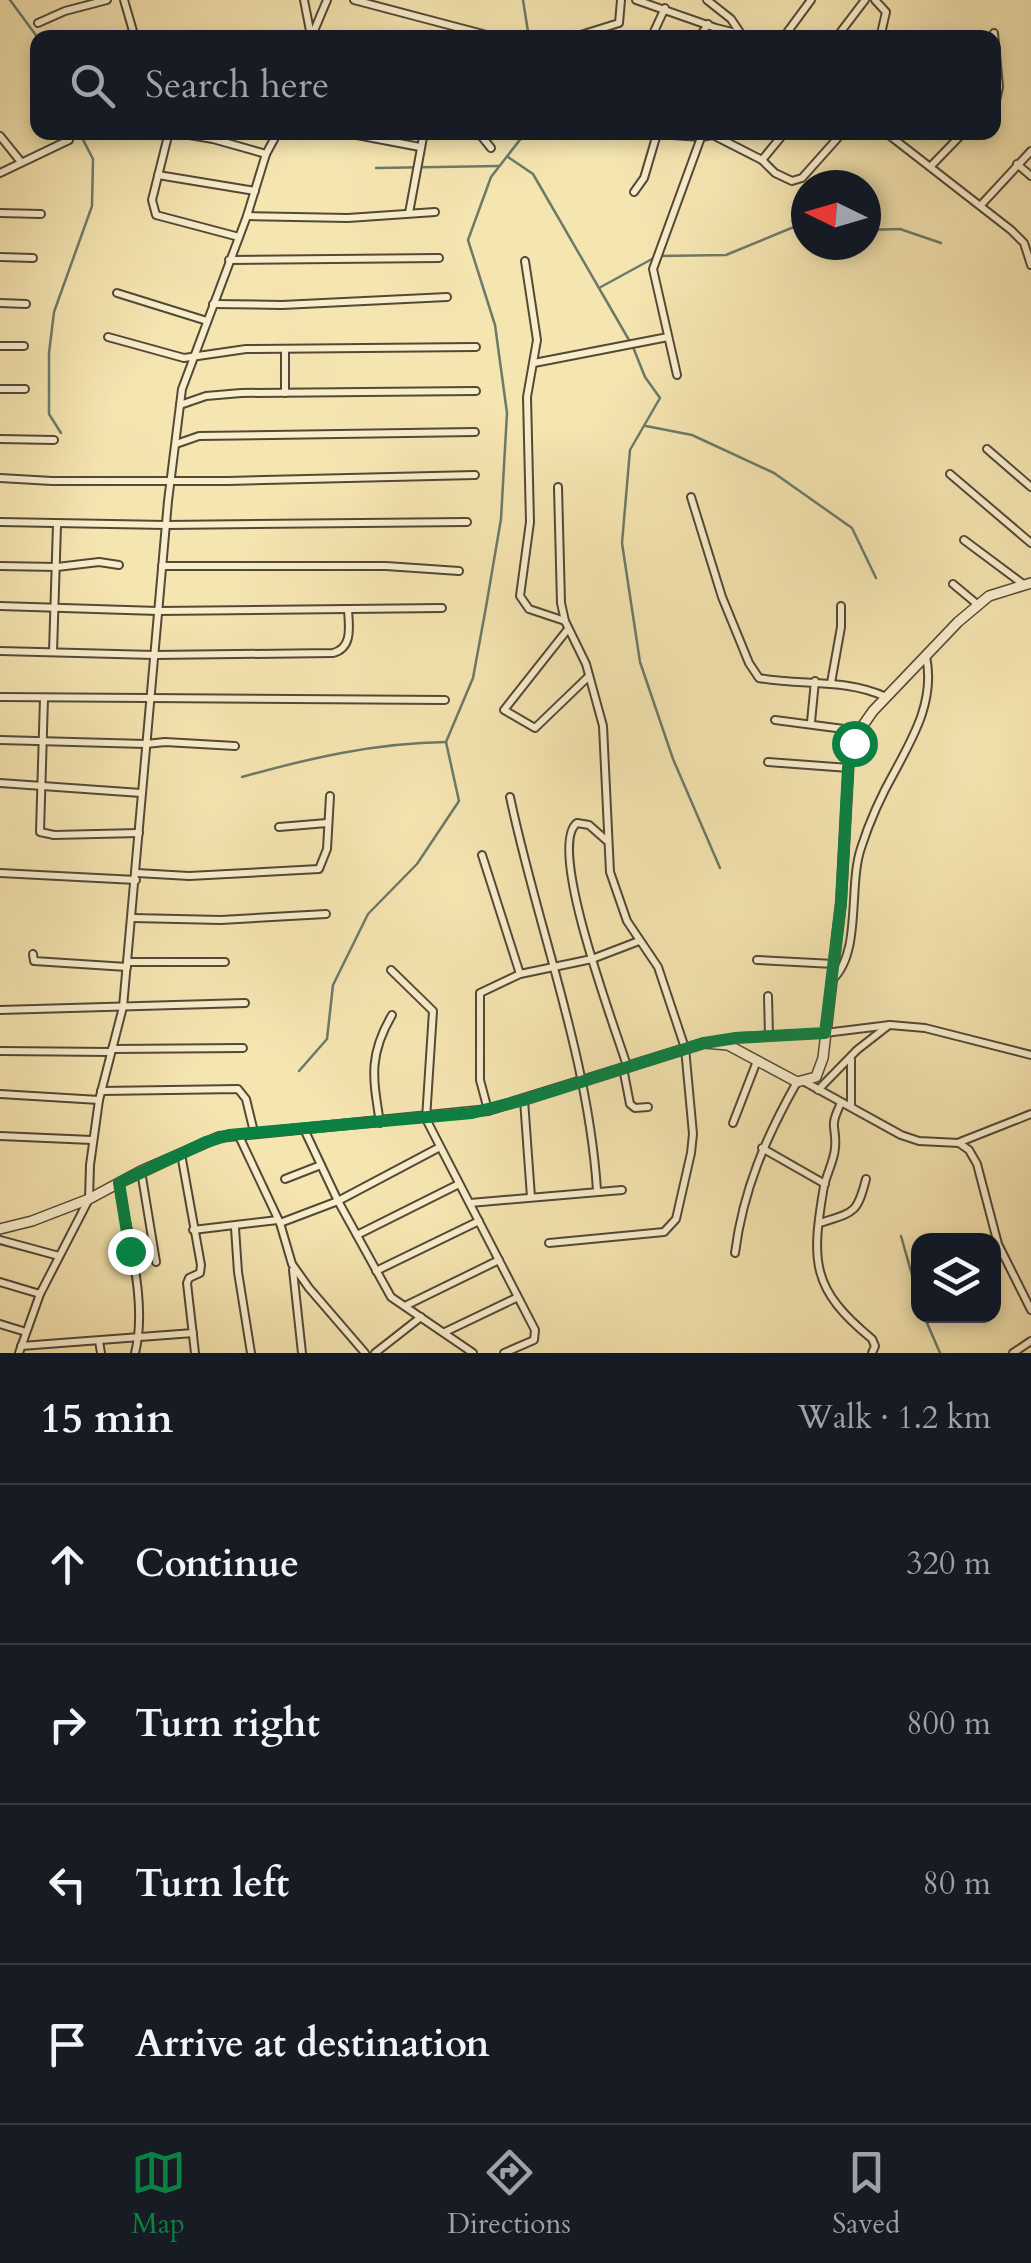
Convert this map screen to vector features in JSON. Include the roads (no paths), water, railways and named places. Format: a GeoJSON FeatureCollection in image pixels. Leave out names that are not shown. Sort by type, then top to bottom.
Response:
{"type":"FeatureCollection","features":[{"type":"Feature","properties":{"kind":"street"},"geometry":{"type":"LineString","coordinates":[[38,23],[106,0]]}},
{"type":"Feature","properties":{"kind":"street"},"geometry":{"type":"LineString","coordinates":[[124,0],[133,30]]}},
{"type":"Feature","properties":{"kind":"street"},"geometry":{"type":"LineString","coordinates":[[304,0],[310,30]]}},
{"type":"Feature","properties":{"kind":"street"},"geometry":{"type":"LineString","coordinates":[[315,30],[327,0]]}},
{"type":"Feature","properties":{"kind":"street"},"geometry":{"type":"LineString","coordinates":[[354,0],[470,30]]}},
{"type":"Feature","properties":{"kind":"street"},"geometry":{"type":"LineString","coordinates":[[597,30],[619,23],[620,0]]}},
{"type":"Feature","properties":{"kind":"street"},"geometry":{"type":"LineString","coordinates":[[636,0],[732,30]]}},
{"type":"Feature","properties":{"kind":"street"},"geometry":{"type":"LineString","coordinates":[[707,0],[732,19],[739,30]]}},
{"type":"Feature","properties":{"kind":"street"},"geometry":{"type":"LineString","coordinates":[[789,30],[811,0]]}},
{"type":"Feature","properties":{"kind":"street"},"geometry":{"type":"LineString","coordinates":[[842,30],[864,0]]}},
{"type":"Feature","properties":{"kind":"street"},"geometry":{"type":"LineString","coordinates":[[876,0],[886,12],[882,30]]}},
{"type":"Feature","properties":{"kind":"street"},"geometry":{"type":"LineString","coordinates":[[655,30],[665,8]]}},
{"type":"Feature","properties":{"kind":"street"},"geometry":{"type":"LineString","coordinates":[[704,30],[708,24]]}},
{"type":"Feature","properties":{"kind":"street"},"geometry":{"type":"LineString","coordinates":[[0,136],[21,162]]}},
{"type":"Feature","properties":{"kind":"street"},"geometry":{"type":"LineString","coordinates":[[0,173],[69,140]]}},
{"type":"Feature","properties":{"kind":"street"},"geometry":{"type":"LineString","coordinates":[[168,140],[152,200],[156,215],[239,237]]}},
{"type":"Feature","properties":{"kind":"street"},"geometry":{"type":"LineString","coordinates":[[217,140],[266,154]]}},
{"type":"Feature","properties":{"kind":"street"},"geometry":{"type":"LineString","coordinates":[[193,1334],[20,1349],[40,1294],[89,1199],[92,1140],[122,1007],[179,406],[274,140]]}},
{"type":"Feature","properties":{"kind":"street"},"geometry":{"type":"LineString","coordinates":[[386,140],[420,146]]}},
{"type":"Feature","properties":{"kind":"street"},"geometry":{"type":"LineString","coordinates":[[410,214],[422,140]]}},
{"type":"Feature","properties":{"kind":"street"},"geometry":{"type":"LineString","coordinates":[[484,140],[490,148]]}},
{"type":"Feature","properties":{"kind":"street"},"geometry":{"type":"LineString","coordinates":[[634,192],[644,178],[655,140]]}},
{"type":"Feature","properties":{"kind":"street"},"geometry":{"type":"LineString","coordinates":[[676,375],[653,269],[700,140]]}},
{"type":"Feature","properties":{"kind":"street"},"geometry":{"type":"LineString","coordinates":[[723,140],[792,181],[802,178],[837,140]]}},
{"type":"Feature","properties":{"kind":"street"},"geometry":{"type":"LineString","coordinates":[[762,160],[778,140]]}},
{"type":"Feature","properties":{"kind":"street"},"geometry":{"type":"LineString","coordinates":[[896,140],[1024,243],[1031,264]]}},
{"type":"Feature","properties":{"kind":"street"},"geometry":{"type":"LineString","coordinates":[[932,166],[956,140]]}},
{"type":"Feature","properties":{"kind":"street"},"geometry":{"type":"LineString","coordinates":[[981,205],[1031,151]]}},
{"type":"Feature","properties":{"kind":"street"},"geometry":{"type":"LineString","coordinates":[[1017,164],[1031,176]]}},
{"type":"Feature","properties":{"kind":"street"},"geometry":{"type":"LineString","coordinates":[[158,176],[255,192]]}},
{"type":"Feature","properties":{"kind":"street"},"geometry":{"type":"LineString","coordinates":[[247,216],[348,218],[435,212]]}},
{"type":"Feature","properties":{"kind":"street"},"geometry":{"type":"LineString","coordinates":[[0,213],[41,214]]}},
{"type":"Feature","properties":{"kind":"street"},"geometry":{"type":"LineString","coordinates":[[0,258],[33,258]]}},
{"type":"Feature","properties":{"kind":"street"},"geometry":{"type":"LineString","coordinates":[[229,260],[439,258]]}},
{"type":"Feature","properties":{"kind":"street"},"geometry":{"type":"LineString","coordinates":[[525,261],[537,340],[526,397],[530,522],[520,596],[529,609],[564,621]]}},
{"type":"Feature","properties":{"kind":"street"},"geometry":{"type":"LineString","coordinates":[[117,293],[207,321]]}},
{"type":"Feature","properties":{"kind":"street"},"geometry":{"type":"LineString","coordinates":[[213,304],[282,305],[447,297]]}},
{"type":"Feature","properties":{"kind":"street"},"geometry":{"type":"LineString","coordinates":[[0,303],[26,304]]}},
{"type":"Feature","properties":{"kind":"street"},"geometry":{"type":"LineString","coordinates":[[534,362],[668,337]]}},
{"type":"Feature","properties":{"kind":"street"},"geometry":{"type":"LineString","coordinates":[[108,338],[193,358],[228,350],[476,347]]}},
{"type":"Feature","properties":{"kind":"street"},"geometry":{"type":"LineString","coordinates":[[0,346],[24,346]]}},
{"type":"Feature","properties":{"kind":"street"},"geometry":{"type":"LineString","coordinates":[[284,349],[284,394]]}},
{"type":"Feature","properties":{"kind":"street"},"geometry":{"type":"LineString","coordinates":[[0,389],[25,389]]}},
{"type":"Feature","properties":{"kind":"street"},"geometry":{"type":"LineString","coordinates":[[179,406],[206,396],[476,391]]}},
{"type":"Feature","properties":{"kind":"street"},"geometry":{"type":"LineString","coordinates":[[175,445],[199,436],[475,432]]}},
{"type":"Feature","properties":{"kind":"street"},"geometry":{"type":"LineString","coordinates":[[0,438],[54,440]]}},
{"type":"Feature","properties":{"kind":"street"},"geometry":{"type":"LineString","coordinates":[[986,449],[1031,487]]}},
{"type":"Feature","properties":{"kind":"street"},"geometry":{"type":"LineString","coordinates":[[950,474],[1031,544]]}},
{"type":"Feature","properties":{"kind":"street"},"geometry":{"type":"LineString","coordinates":[[0,478],[52,482],[474,476]]}},
{"type":"Feature","properties":{"kind":"street"},"geometry":{"type":"LineString","coordinates":[[549,1243],[664,1232],[676,1218],[693,1134],[685,1048],[658,966],[626,921],[610,872],[602,726],[589,676],[564,621],[558,487]]}},
{"type":"Feature","properties":{"kind":"street"},"geometry":{"type":"LineString","coordinates":[[691,497],[709,562],[754,673],[765,679],[860,688],[886,697]]}},
{"type":"Feature","properties":{"kind":"street"},"geometry":{"type":"LineString","coordinates":[[0,522],[467,522]]}},
{"type":"Feature","properties":{"kind":"street"},"geometry":{"type":"LineString","coordinates":[[53,652],[58,567],[56,524]]}},
{"type":"Feature","properties":{"kind":"street"},"geometry":{"type":"LineString","coordinates":[[964,540],[1027,584]]}},
{"type":"Feature","properties":{"kind":"street"},"geometry":{"type":"LineString","coordinates":[[0,566],[58,567],[99,562],[119,566]]}},
{"type":"Feature","properties":{"kind":"street"},"geometry":{"type":"LineString","coordinates":[[162,566],[386,566],[459,571]]}},
{"type":"Feature","properties":{"kind":"street"},"geometry":{"type":"LineString","coordinates":[[953,584],[977,604]]}},
{"type":"Feature","properties":{"kind":"street"},"geometry":{"type":"LineString","coordinates":[[735,1253],[745,1198],[762,1148],[801,1082],[819,1073],[834,964],[848,768],[859,731],[925,655],[977,604],[1002,590],[1027,584]]}},
{"type":"Feature","properties":{"kind":"street"},"geometry":{"type":"LineString","coordinates":[[0,606],[158,611],[442,608]]}},
{"type":"Feature","properties":{"kind":"street"},"geometry":{"type":"LineString","coordinates":[[830,683],[841,606]]}},
{"type":"Feature","properties":{"kind":"street"},"geometry":{"type":"LineString","coordinates":[[0,652],[333,653],[347,642],[348,610]]}},
{"type":"Feature","properties":{"kind":"street"},"geometry":{"type":"LineString","coordinates":[[568,630],[504,710],[536,728],[589,676]]}},
{"type":"Feature","properties":{"kind":"street"},"geometry":{"type":"LineString","coordinates":[[832,980],[842,971],[848,950],[860,852],[926,702],[930,677],[925,655]]}},
{"type":"Feature","properties":{"kind":"street"},"geometry":{"type":"LineString","coordinates":[[810,722],[816,681]]}},
{"type":"Feature","properties":{"kind":"street"},"geometry":{"type":"LineString","coordinates":[[0,697],[445,700]]}},
{"type":"Feature","properties":{"kind":"street"},"geometry":{"type":"LineString","coordinates":[[44,698],[39,828],[42,834],[140,833]]}},
{"type":"Feature","properties":{"kind":"street"},"geometry":{"type":"LineString","coordinates":[[775,720],[859,731]]}},
{"type":"Feature","properties":{"kind":"street"},"geometry":{"type":"LineString","coordinates":[[0,740],[235,746]]}},
{"type":"Feature","properties":{"kind":"street"},"geometry":{"type":"LineString","coordinates":[[768,762],[848,768]]}},
{"type":"Feature","properties":{"kind":"street"},"geometry":{"type":"LineString","coordinates":[[0,783],[141,793]]}},
{"type":"Feature","properties":{"kind":"street"},"geometry":{"type":"LineString","coordinates":[[0,872],[190,876],[319,869],[325,858],[330,796]]}},
{"type":"Feature","properties":{"kind":"street"},"geometry":{"type":"LineString","coordinates":[[510,798],[518,842],[584,1080],[597,1190]]}},
{"type":"Feature","properties":{"kind":"street"},"geometry":{"type":"LineString","coordinates":[[279,827],[327,822]]}},
{"type":"Feature","properties":{"kind":"street"},"geometry":{"type":"LineString","coordinates":[[607,840],[589,825],[577,822],[572,826],[568,843],[570,875],[625,1067],[630,1104],[635,1108],[648,1107]]}},
{"type":"Feature","properties":{"kind":"street"},"geometry":{"type":"LineString","coordinates":[[482,855],[520,974]]}},
{"type":"Feature","properties":{"kind":"street"},"geometry":{"type":"LineString","coordinates":[[132,918],[221,920],[326,914]]}},
{"type":"Feature","properties":{"kind":"street"},"geometry":{"type":"LineString","coordinates":[[488,1110],[480,1080],[480,993],[520,974],[592,959],[640,942]]}},
{"type":"Feature","properties":{"kind":"street"},"geometry":{"type":"LineString","coordinates":[[34,954],[34,960],[127,964],[225,962]]}},
{"type":"Feature","properties":{"kind":"street"},"geometry":{"type":"LineString","coordinates":[[757,960],[834,964]]}},
{"type":"Feature","properties":{"kind":"street"},"geometry":{"type":"LineString","coordinates":[[391,970],[432,1011],[426,1119],[536,1336],[504,1353]]}},
{"type":"Feature","properties":{"kind":"street"},"geometry":{"type":"LineString","coordinates":[[768,996],[770,1036]]}},
{"type":"Feature","properties":{"kind":"street"},"geometry":{"type":"LineString","coordinates":[[0,1010],[245,1003]]}},
{"type":"Feature","properties":{"kind":"street"},"geometry":{"type":"LineString","coordinates":[[380,1122],[373,1062],[378,1040],[392,1015]]}},
{"type":"Feature","properties":{"kind":"street"},"geometry":{"type":"LineString","coordinates":[[818,1090],[865,1043],[890,1025]]}},
{"type":"Feature","properties":{"kind":"street"},"geometry":{"type":"LineString","coordinates":[[0,1229],[89,1199],[181,1152],[237,1133],[426,1119],[488,1110],[685,1048],[736,1038],[890,1025],[924,1028],[1031,1054]]}},
{"type":"Feature","properties":{"kind":"street"},"geometry":{"type":"LineString","coordinates":[[720,1043],[919,1142],[958,1143],[1031,1114]]}},
{"type":"Feature","properties":{"kind":"street"},"geometry":{"type":"LineString","coordinates":[[0,1051],[243,1048]]}},
{"type":"Feature","properties":{"kind":"street"},"geometry":{"type":"LineString","coordinates":[[851,1058],[851,1108]]}},
{"type":"Feature","properties":{"kind":"street"},"geometry":{"type":"LineString","coordinates":[[734,1123],[757,1061]]}},
{"type":"Feature","properties":{"kind":"street"},"geometry":{"type":"LineString","coordinates":[[101,1091],[238,1089],[244,1092],[254,1132]]}},
{"type":"Feature","properties":{"kind":"street"},"geometry":{"type":"LineString","coordinates":[[0,1094],[99,1100]]}},
{"type":"Feature","properties":{"kind":"street"},"geometry":{"type":"LineString","coordinates":[[524,1100],[531,1197]]}},
{"type":"Feature","properties":{"kind":"street"},"geometry":{"type":"LineString","coordinates":[[840,1103],[832,1121],[835,1148],[824,1184],[819,1268],[826,1292],[842,1314],[872,1339],[872,1353]]}},
{"type":"Feature","properties":{"kind":"street"},"geometry":{"type":"LineString","coordinates":[[304,1129],[338,1201],[392,1298],[473,1353]]}},
{"type":"Feature","properties":{"kind":"street"},"geometry":{"type":"LineString","coordinates":[[237,1133],[279,1222],[292,1264],[302,1353]]}},
{"type":"Feature","properties":{"kind":"street"},"geometry":{"type":"LineString","coordinates":[[0,1136],[92,1140]]}},
{"type":"Feature","properties":{"kind":"street"},"geometry":{"type":"LineString","coordinates":[[958,1143],[969,1150],[977,1164],[998,1244],[1031,1310]]}},
{"type":"Feature","properties":{"kind":"street"},"geometry":{"type":"LineString","coordinates":[[193,1230],[279,1222],[338,1201],[440,1147]]}},
{"type":"Feature","properties":{"kind":"street"},"geometry":{"type":"LineString","coordinates":[[762,1148],[824,1184]]}},
{"type":"Feature","properties":{"kind":"street"},"geometry":{"type":"LineString","coordinates":[[181,1152],[202,1269],[187,1280],[195,1353]]}},
{"type":"Feature","properties":{"kind":"street"},"geometry":{"type":"LineString","coordinates":[[285,1179],[322,1165]]}},
{"type":"Feature","properties":{"kind":"street"},"geometry":{"type":"LineString","coordinates":[[141,1171],[156,1262]]}},
{"type":"Feature","properties":{"kind":"street"},"geometry":{"type":"LineString","coordinates":[[820,1223],[859,1207],[866,1179]]}},
{"type":"Feature","properties":{"kind":"street"},"geometry":{"type":"LineString","coordinates":[[119,1183],[136,1282],[139,1339],[135,1353]]}},
{"type":"Feature","properties":{"kind":"street"},"geometry":{"type":"LineString","coordinates":[[357,1234],[458,1184]]}},
{"type":"Feature","properties":{"kind":"street"},"geometry":{"type":"LineString","coordinates":[[470,1203],[622,1190]]}},
{"type":"Feature","properties":{"kind":"street"},"geometry":{"type":"LineString","coordinates":[[376,1271],[479,1221]]}},
{"type":"Feature","properties":{"kind":"street"},"geometry":{"type":"LineString","coordinates":[[235,1228],[251,1353]]}},
{"type":"Feature","properties":{"kind":"street"},"geometry":{"type":"LineString","coordinates":[[0,1240],[59,1256]]}},
{"type":"Feature","properties":{"kind":"street"},"geometry":{"type":"LineString","coordinates":[[404,1307],[499,1260]]}},
{"type":"Feature","properties":{"kind":"street"},"geometry":{"type":"LineString","coordinates":[[292,1264],[365,1353]]}},
{"type":"Feature","properties":{"kind":"street"},"geometry":{"type":"LineString","coordinates":[[0,1282],[40,1294]]}},
{"type":"Feature","properties":{"kind":"street"},"geometry":{"type":"LineString","coordinates":[[444,1333],[516,1298]]}},
{"type":"Feature","properties":{"kind":"street"},"geometry":{"type":"LineString","coordinates":[[375,1353],[421,1317]]}},
{"type":"Feature","properties":{"kind":"street"},"geometry":{"type":"LineString","coordinates":[[0,1324],[26,1332]]}},
{"type":"Feature","properties":{"kind":"street"},"geometry":{"type":"LineString","coordinates":[[99,1341],[100,1353]]}},
{"type":"Feature","properties":{"kind":"street"},"geometry":{"type":"LineString","coordinates":[[1013,1353],[1031,1341]]}},
{"type":"Feature","properties":{"kind":"waterway"},"geometry":{"type":"LineString","coordinates":[[10,0],[32,30]]}},
{"type":"Feature","properties":{"kind":"waterway"},"geometry":{"type":"LineString","coordinates":[[523,0],[528,30]]}},
{"type":"Feature","properties":{"kind":"waterway"},"geometry":{"type":"LineString","coordinates":[[61,433],[49,414],[49,353],[54,312],[92,206],[93,159],[83,140]]}},
{"type":"Feature","properties":{"kind":"waterway"},"geometry":{"type":"LineString","coordinates":[[299,1071],[327,1039],[333,985],[368,914],[417,864],[459,801],[446,742],[473,678],[501,519],[507,413],[495,325],[468,240],[491,177],[520,140]]}},
{"type":"Feature","properties":{"kind":"waterway"},"geometry":{"type":"LineString","coordinates":[[508,157],[533,174],[629,340]]}},
{"type":"Feature","properties":{"kind":"waterway"},"geometry":{"type":"LineString","coordinates":[[376,168],[499,166]]}},
{"type":"Feature","properties":{"kind":"waterway"},"geometry":{"type":"LineString","coordinates":[[659,256],[726,255],[791,228]]}},
{"type":"Feature","properties":{"kind":"waterway"},"geometry":{"type":"LineString","coordinates":[[881,230],[900,229],[941,243]]}},
{"type":"Feature","properties":{"kind":"waterway"},"geometry":{"type":"LineString","coordinates":[[599,288],[652,259]]}},
{"type":"Feature","properties":{"kind":"waterway"},"geometry":{"type":"LineString","coordinates":[[633,347],[645,377],[660,398],[630,450],[622,543],[640,662],[673,759],[720,868]]}},
{"type":"Feature","properties":{"kind":"waterway"},"geometry":{"type":"LineString","coordinates":[[646,426],[692,435],[774,473],[852,528],[876,578]]}},
{"type":"Feature","properties":{"kind":"waterway"},"geometry":{"type":"LineString","coordinates":[[242,777],[343,753],[446,742]]}},
{"type":"Feature","properties":{"kind":"waterway"},"geometry":{"type":"LineString","coordinates":[[901,1236],[911,1271]]}},
{"type":"Feature","properties":{"kind":"waterway"},"geometry":{"type":"LineString","coordinates":[[927,1323],[940,1353]]}}]}
